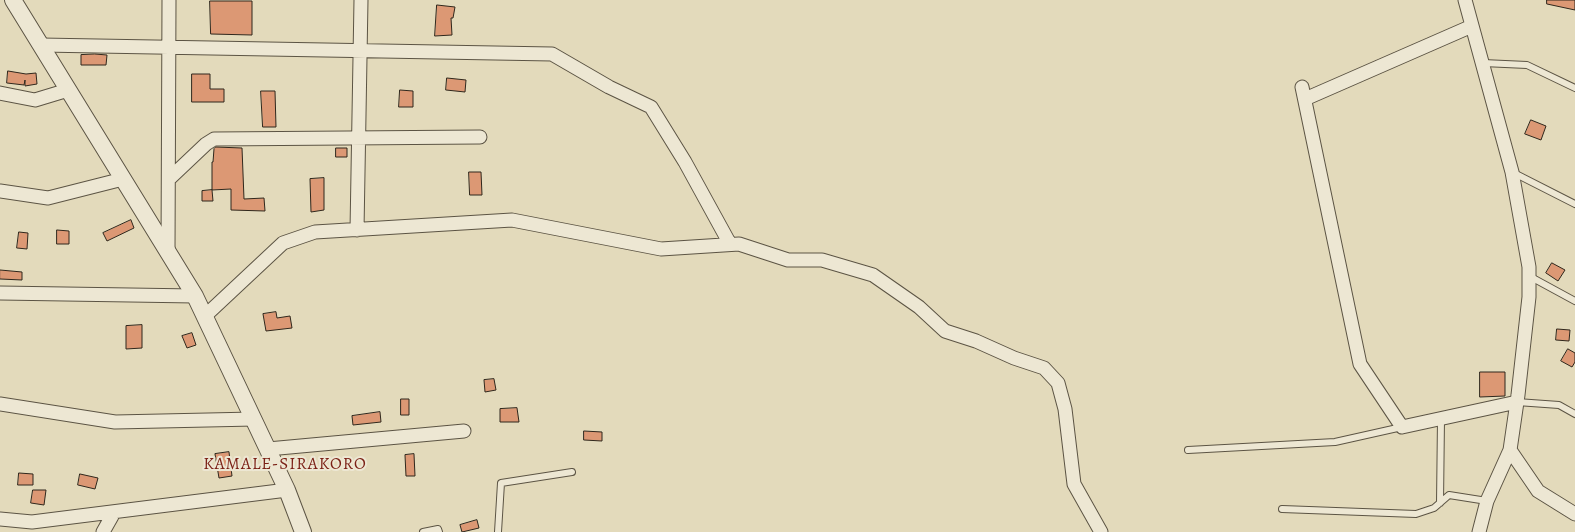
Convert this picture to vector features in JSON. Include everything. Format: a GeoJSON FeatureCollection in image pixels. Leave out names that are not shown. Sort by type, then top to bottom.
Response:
{"type":"FeatureCollection","features":[{"type":"Feature","properties":{"kind":"street"},"geometry":{"type":"LineString","coordinates":[[13,0],[195,296],[287,490],[303,532]]}},
{"type":"Feature","properties":{"kind":"street"},"geometry":{"type":"LineString","coordinates":[[168,253],[170,0]]}},
{"type":"Feature","properties":{"kind":"street"},"geometry":{"type":"LineString","coordinates":[[357,230],[361,0]]}},
{"type":"Feature","properties":{"kind":"street"},"geometry":{"type":"LineString","coordinates":[[1465,0],[1512,172],[1529,267],[1529,297],[1510,450],[1487,501],[1479,532]]}},
{"type":"Feature","properties":{"kind":"street"},"geometry":{"type":"LineString","coordinates":[[1472,26],[1304,93],[1360,364],[1402,428],[1517,402]]}},
{"type":"Feature","properties":{"kind":"street"},"geometry":{"type":"LineString","coordinates":[[41,45],[552,54],[609,87],[651,107],[685,162],[730,244]]}},
{"type":"Feature","properties":{"kind":"street"},"geometry":{"type":"LineString","coordinates":[[0,92],[35,100],[68,90]]}},
{"type":"Feature","properties":{"kind":"street"},"geometry":{"type":"LineString","coordinates":[[169,179],[206,144],[214,139],[480,137]]}},
{"type":"Feature","properties":{"kind":"street"},"geometry":{"type":"LineString","coordinates":[[0,191],[48,198],[123,179]]}},
{"type":"Feature","properties":{"kind":"street"},"geometry":{"type":"LineString","coordinates":[[205,316],[283,243],[315,232],[512,220],[661,249],[738,244],[788,260],[822,260],[873,275],[919,307],[945,331],[976,341],[1014,358],[1044,368],[1058,383],[1065,408],[1074,484],[1102,532]]}},
{"type":"Feature","properties":{"kind":"street"},"geometry":{"type":"LineString","coordinates":[[0,292],[195,296]]}},
{"type":"Feature","properties":{"kind":"street"},"geometry":{"type":"LineString","coordinates":[[0,404],[115,422],[254,419]]}},
{"type":"Feature","properties":{"kind":"street"},"geometry":{"type":"LineString","coordinates":[[268,449],[464,431]]}},
{"type":"Feature","properties":{"kind":"street"},"geometry":{"type":"LineString","coordinates":[[1510,450],[1538,492],[1575,514]]}},
{"type":"Feature","properties":{"kind":"street"},"geometry":{"type":"LineString","coordinates":[[0,519],[32,522],[287,490]]}},
{"type":"Feature","properties":{"kind":"street"},"geometry":{"type":"LineString","coordinates":[[103,532],[112,516]]}},
{"type":"Feature","properties":{"kind":"lane"},"geometry":{"type":"LineString","coordinates":[[1483,63],[1527,65],[1575,88]]}},
{"type":"Feature","properties":{"kind":"lane"},"geometry":{"type":"LineString","coordinates":[[1512,172],[1575,204]]}},
{"type":"Feature","properties":{"kind":"lane"},"geometry":{"type":"LineString","coordinates":[[1529,276],[1575,301]]}},
{"type":"Feature","properties":{"kind":"lane"},"geometry":{"type":"LineString","coordinates":[[1517,402],[1558,405],[1575,414]]}},
{"type":"Feature","properties":{"kind":"lane"},"geometry":{"type":"LineString","coordinates":[[1440,419],[1440,503]]}},
{"type":"Feature","properties":{"kind":"lane"},"geometry":{"type":"LineString","coordinates":[[1188,450],[1335,442],[1402,428]]}},
{"type":"Feature","properties":{"kind":"lane"},"geometry":{"type":"LineString","coordinates":[[498,532],[501,483],[572,472]]}},
{"type":"Feature","properties":{"kind":"lane"},"geometry":{"type":"LineString","coordinates":[[1282,509],[1416,514],[1434,508],[1449,495],[1487,501]]}},
{"type":"Feature","properties":{"kind":"lane"},"geometry":{"type":"LineString","coordinates":[[423,532],[438,529],[439,532]]}},
{"type":"Feature","properties":{"kind":"building"},"geometry":{"type":"Polygon","coordinates":[[[1547,0],[1575,0],[1575,10],[1547,4],[1547,0]]]}},
{"type":"Feature","properties":{"kind":"building"},"geometry":{"type":"Polygon","coordinates":[[[210,1],[252,1],[252,35],[211,34],[210,1]]]}},
{"type":"Feature","properties":{"kind":"building"},"geometry":{"type":"Polygon","coordinates":[[[437,5],[455,7],[453,18],[451,18],[452,35],[435,36],[437,5]]]}},
{"type":"Feature","properties":{"kind":"building"},"geometry":{"type":"Polygon","coordinates":[[[81,55],[107,55],[106,65],[81,65],[81,55]]]}},
{"type":"Feature","properties":{"kind":"building"},"geometry":{"type":"Polygon","coordinates":[[[8,71],[26,74],[36,73],[37,84],[25,86],[25,80],[24,85],[7,83],[8,71]]]}},
{"type":"Feature","properties":{"kind":"building"},"geometry":{"type":"Polygon","coordinates":[[[192,74],[210,74],[210,89],[224,89],[224,102],[192,102],[192,74]]]}},
{"type":"Feature","properties":{"kind":"building"},"geometry":{"type":"Polygon","coordinates":[[[447,78],[466,80],[465,92],[446,90],[447,78]]]}},
{"type":"Feature","properties":{"kind":"building"},"geometry":{"type":"Polygon","coordinates":[[[400,90],[413,91],[413,107],[399,107],[400,90]]]}},
{"type":"Feature","properties":{"kind":"building"},"geometry":{"type":"Polygon","coordinates":[[[261,91],[275,91],[276,127],[263,127],[261,91]]]}},
{"type":"Feature","properties":{"kind":"building"},"geometry":{"type":"Polygon","coordinates":[[[1531,120],[1546,126],[1541,140],[1525,134],[1531,120]]]}},
{"type":"Feature","properties":{"kind":"building"},"geometry":{"type":"Polygon","coordinates":[[[216,147],[242,148],[244,199],[264,198],[265,211],[231,210],[231,189],[212,190],[212,162],[214,149],[216,147]]]}},
{"type":"Feature","properties":{"kind":"building"},"geometry":{"type":"Polygon","coordinates":[[[336,148],[347,148],[347,157],[336,157],[336,148]]]}},
{"type":"Feature","properties":{"kind":"building"},"geometry":{"type":"Polygon","coordinates":[[[469,172],[481,172],[482,195],[470,195],[469,172]]]}},
{"type":"Feature","properties":{"kind":"building"},"geometry":{"type":"Polygon","coordinates":[[[324,178],[324,210],[311,212],[310,179],[324,178]]]}},
{"type":"Feature","properties":{"kind":"building"},"geometry":{"type":"Polygon","coordinates":[[[212,190],[213,201],[202,201],[202,191],[212,190]]]}},
{"type":"Feature","properties":{"kind":"building"},"geometry":{"type":"Polygon","coordinates":[[[131,220],[134,228],[107,241],[103,233],[131,220]]]}},
{"type":"Feature","properties":{"kind":"building"},"geometry":{"type":"Polygon","coordinates":[[[57,230],[69,231],[69,244],[57,244],[57,230]]]}},
{"type":"Feature","properties":{"kind":"building"},"geometry":{"type":"Polygon","coordinates":[[[19,232],[28,233],[27,249],[17,248],[19,232]]]}},
{"type":"Feature","properties":{"kind":"building"},"geometry":{"type":"Polygon","coordinates":[[[1552,263],[1565,270],[1558,281],[1546,273],[1552,263]]]}},
{"type":"Feature","properties":{"kind":"building"},"geometry":{"type":"Polygon","coordinates":[[[0,270],[22,272],[22,280],[0,279],[0,270]]]}},
{"type":"Feature","properties":{"kind":"building"},"geometry":{"type":"Polygon","coordinates":[[[276,312],[277,318],[290,316],[292,328],[266,331],[263,314],[276,312]]]}},
{"type":"Feature","properties":{"kind":"building"},"geometry":{"type":"Polygon","coordinates":[[[142,325],[142,348],[126,349],[126,326],[142,325]]]}},
{"type":"Feature","properties":{"kind":"building"},"geometry":{"type":"Polygon","coordinates":[[[1557,329],[1570,330],[1569,341],[1556,340],[1557,329]]]}},
{"type":"Feature","properties":{"kind":"building"},"geometry":{"type":"Polygon","coordinates":[[[192,333],[196,345],[187,348],[182,336],[192,333]]]}},
{"type":"Feature","properties":{"kind":"building"},"geometry":{"type":"Polygon","coordinates":[[[1568,349],[1575,353],[1575,362],[1572,367],[1561,361],[1568,349]]]}},
{"type":"Feature","properties":{"kind":"building"},"geometry":{"type":"Polygon","coordinates":[[[1480,372],[1505,372],[1505,396],[1480,397],[1480,372]]]}},
{"type":"Feature","properties":{"kind":"building"},"geometry":{"type":"Polygon","coordinates":[[[494,379],[496,390],[485,392],[484,380],[494,379]]]}},
{"type":"Feature","properties":{"kind":"building"},"geometry":{"type":"Polygon","coordinates":[[[401,399],[409,399],[409,415],[401,415],[401,399]]]}},
{"type":"Feature","properties":{"kind":"building"},"geometry":{"type":"Polygon","coordinates":[[[517,408],[519,422],[500,422],[500,409],[517,408]]]}},
{"type":"Feature","properties":{"kind":"building"},"geometry":{"type":"Polygon","coordinates":[[[380,412],[381,422],[353,425],[352,416],[380,412]]]}},
{"type":"Feature","properties":{"kind":"building"},"geometry":{"type":"Polygon","coordinates":[[[584,431],[602,432],[602,441],[584,440],[584,431]]]}},
{"type":"Feature","properties":{"kind":"building"},"geometry":{"type":"Polygon","coordinates":[[[229,452],[232,476],[219,478],[215,454],[229,452]]]}},
{"type":"Feature","properties":{"kind":"building"},"geometry":{"type":"Polygon","coordinates":[[[414,454],[415,476],[406,476],[405,455],[414,454]]]}},
{"type":"Feature","properties":{"kind":"building"},"geometry":{"type":"Polygon","coordinates":[[[19,473],[33,474],[33,485],[18,485],[19,473]]]}},
{"type":"Feature","properties":{"kind":"building"},"geometry":{"type":"Polygon","coordinates":[[[80,474],[98,478],[95,489],[78,485],[80,474]]]}},
{"type":"Feature","properties":{"kind":"building"},"geometry":{"type":"Polygon","coordinates":[[[33,490],[46,490],[44,505],[31,503],[33,490]]]}},
{"type":"Feature","properties":{"kind":"building"},"geometry":{"type":"Polygon","coordinates":[[[477,520],[479,528],[462,532],[460,525],[477,520]]]}},
{"type":"Feature","properties":{"kind":"district","name":"KAMALE-SIRAKORO"},"geometry":{"type":"Point","coordinates":[285,465]}}]}
